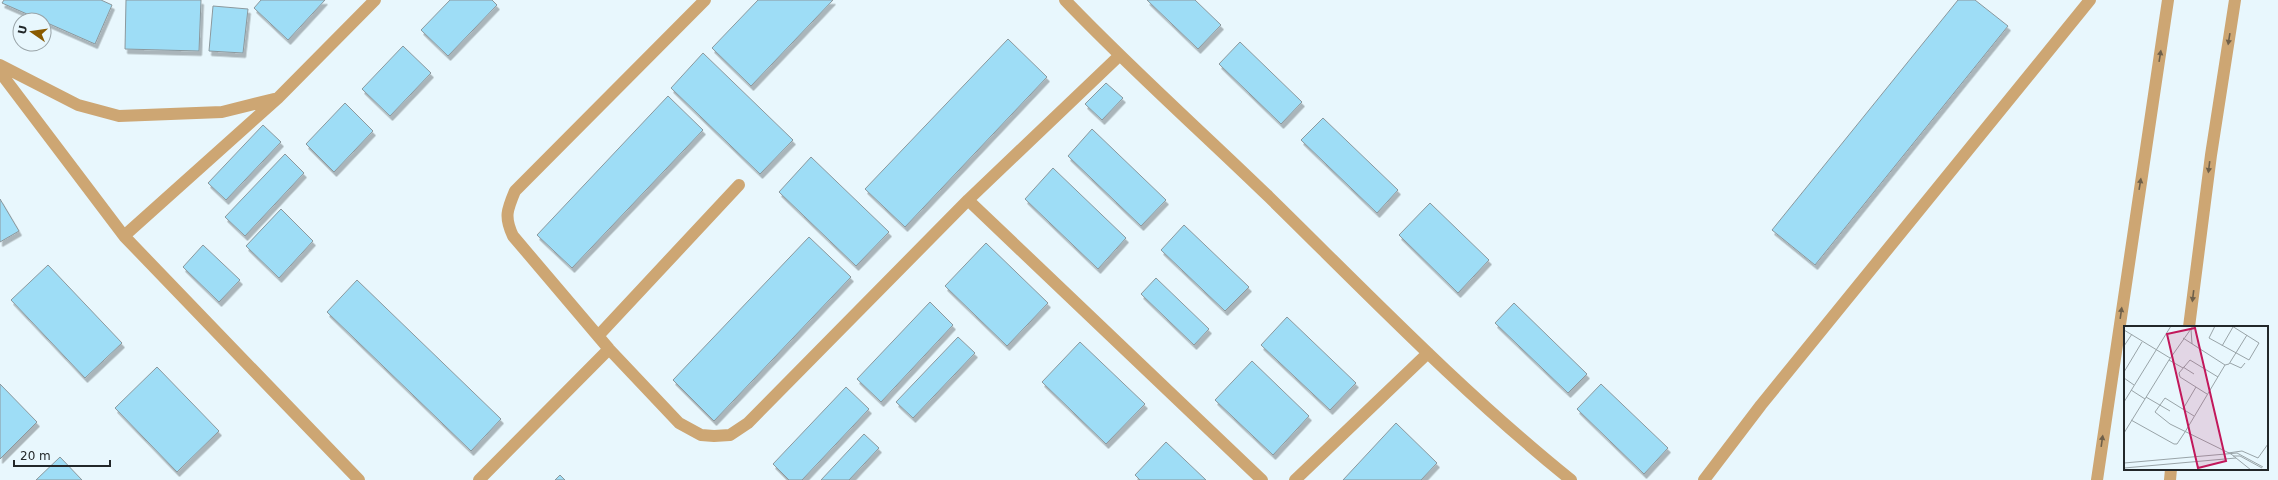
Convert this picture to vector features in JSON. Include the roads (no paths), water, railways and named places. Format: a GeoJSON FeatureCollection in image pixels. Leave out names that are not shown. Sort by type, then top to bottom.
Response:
{"type":"FeatureCollection","features":[{"type":"Feature","properties":{"kind":"street"},"geometry":{"type":"LineString","coordinates":[[124,236],[278,98],[375,0]]}},
{"type":"Feature","properties":{"kind":"street"},"geometry":{"type":"LineString","coordinates":[[705,0],[515,191],[508,208],[506,222],[513,236],[609,349],[678,423],[701,435],[730,435],[748,423],[968,200],[1119,56]]}},
{"type":"Feature","properties":{"kind":"street"},"geometry":{"type":"LineString","coordinates":[[1065,0],[1119,56],[1268,196],[1428,353],[1519,438],[1571,480]]}},
{"type":"Feature","properties":{"kind":"street"},"geometry":{"type":"LineString","coordinates":[[1704,480],[1761,405],[2090,0]]}},
{"type":"Feature","properties":{"kind":"street"},"geometry":{"type":"LineString","coordinates":[[2097,480],[2168,0]]}},
{"type":"Feature","properties":{"kind":"street"},"geometry":{"type":"LineString","coordinates":[[2189,326],[2211,155],[2235,0]]}},
{"type":"Feature","properties":{"kind":"street"},"geometry":{"type":"LineString","coordinates":[[0,65],[78,105],[119,116],[222,112],[278,98]]}},
{"type":"Feature","properties":{"kind":"street"},"geometry":{"type":"LineString","coordinates":[[0,72],[124,236],[359,480]]}},
{"type":"Feature","properties":{"kind":"street"},"geometry":{"type":"LineString","coordinates":[[598,336],[740,185]]}},
{"type":"Feature","properties":{"kind":"street"},"geometry":{"type":"LineString","coordinates":[[968,200],[1262,480]]}},
{"type":"Feature","properties":{"kind":"street"},"geometry":{"type":"LineString","coordinates":[[479,480],[609,349]]}},
{"type":"Feature","properties":{"kind":"street"},"geometry":{"type":"LineString","coordinates":[[1295,480],[1428,353]]}},
{"type":"Feature","properties":{"kind":"street"},"geometry":{"type":"LineString","coordinates":[[2170,480],[2171,470]]}}]}
